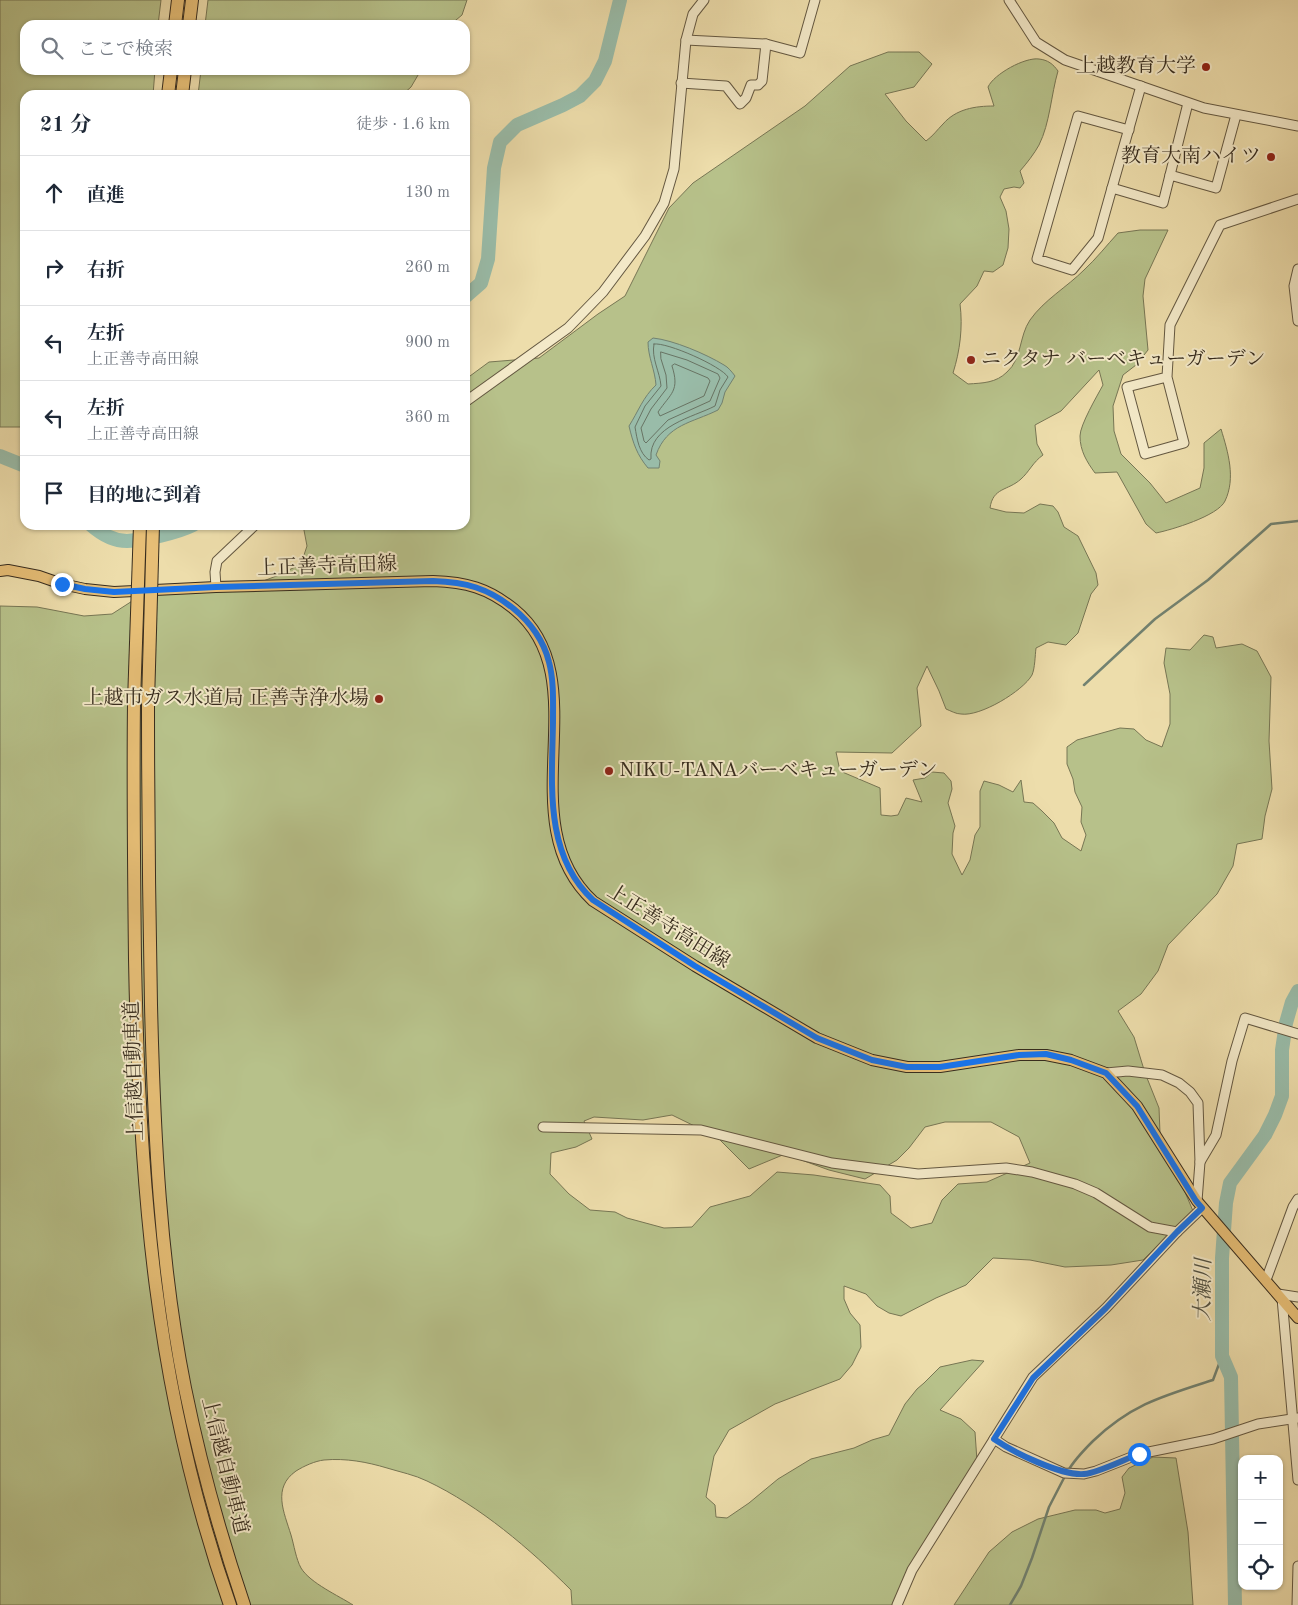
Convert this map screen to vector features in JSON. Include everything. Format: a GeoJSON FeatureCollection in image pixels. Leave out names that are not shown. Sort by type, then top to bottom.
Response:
{"type":"FeatureCollection","features":[{"type":"Feature","properties":{"kind":"highway"},"geometry":{"type":"LineString","coordinates":[[176,20],[178,0]]}},
{"type":"Feature","properties":{"kind":"highway"},"geometry":{"type":"LineString","coordinates":[[190,20],[192,0]]}},
{"type":"Feature","properties":{"kind":"highway"},"geometry":{"type":"LineString","coordinates":[[169,90],[170,75]]}},
{"type":"Feature","properties":{"kind":"highway"},"geometry":{"type":"LineString","coordinates":[[183,90],[184,75]]}},
{"type":"Feature","properties":{"kind":"highway","name":"上信越自動車道"},"geometry":{"type":"LineString","coordinates":[[140,530],[133,789],[137,1043],[147,1213],[155,1286],[171,1389],[181,1437],[204,1526],[230,1605]]}},
{"type":"Feature","properties":{"kind":"highway","name":"上信越自動車道"},"geometry":{"type":"LineString","coordinates":[[153,530],[148,702],[148,869],[152,1049],[158,1174],[170,1287],[184,1387],[218,1523],[244,1605]]}},
{"type":"Feature","properties":{"kind":"main road","name":"上正善寺高田線"},"geometry":{"type":"LineString","coordinates":[[0,570],[39,576],[85,589],[114,592],[216,587],[455,582],[488,592],[502,600],[528,623],[543,646],[549,660],[554,697],[552,778],[554,819],[562,853],[580,889],[593,900],[695,966],[817,1038],[872,1060],[907,1067],[940,1067],[1019,1055],[1046,1054],[1071,1060],[1106,1073],[1137,1106],[1200,1205],[1298,1318]]}},
{"type":"Feature","properties":{"kind":"street"},"geometry":{"type":"LineString","coordinates":[[470,398],[568,328],[603,292],[645,236],[664,203],[674,169],[686,40],[693,14],[704,0]]}},
{"type":"Feature","properties":{"kind":"street"},"geometry":{"type":"LineString","coordinates":[[686,40],[766,44],[800,53],[815,0]]}},
{"type":"Feature","properties":{"kind":"street"},"geometry":{"type":"LineString","coordinates":[[1009,0],[1032,36],[1049,52],[1065,60],[1204,108],[1298,126]]}},
{"type":"Feature","properties":{"kind":"street"},"geometry":{"type":"LineString","coordinates":[[681,83],[726,86],[740,104],[746,98],[751,85],[758,85],[762,81],[766,44]]}},
{"type":"Feature","properties":{"kind":"street"},"geometry":{"type":"LineString","coordinates":[[1129,130],[1078,116],[1037,259],[1072,270],[1098,238],[1129,130],[1141,86]]}},
{"type":"Feature","properties":{"kind":"street"},"geometry":{"type":"LineString","coordinates":[[1112,188],[1164,202],[1188,102]]}},
{"type":"Feature","properties":{"kind":"street"},"geometry":{"type":"LineString","coordinates":[[1170,175],[1216,188],[1236,115]]}},
{"type":"Feature","properties":{"kind":"street"},"geometry":{"type":"LineString","coordinates":[[1168,377],[1127,387],[1145,454],[1184,443],[1168,377],[1170,325],[1220,225],[1298,199]]}},
{"type":"Feature","properties":{"kind":"street"},"geometry":{"type":"LineString","coordinates":[[1298,269],[1294,286],[1298,321]]}},
{"type":"Feature","properties":{"kind":"street"},"geometry":{"type":"LineString","coordinates":[[216,587],[215,572],[217,561],[250,530]]}},
{"type":"Feature","properties":{"kind":"street"},"geometry":{"type":"LineString","coordinates":[[1200,1162],[1216,1135],[1232,1061],[1245,1018],[1298,1034]]}},
{"type":"Feature","properties":{"kind":"street"},"geometry":{"type":"LineString","coordinates":[[897,1605],[912,1570],[1033,1378],[1106,1308],[1200,1205],[1198,1103],[1190,1092],[1179,1083],[1162,1075],[1128,1071],[1106,1073]]}},
{"type":"Feature","properties":{"kind":"street"},"geometry":{"type":"LineString","coordinates":[[543,1127],[701,1130],[832,1163],[918,1174],[1006,1168],[1032,1172],[1076,1184],[1096,1193],[1150,1227],[1177,1232]]}},
{"type":"Feature","properties":{"kind":"street"},"geometry":{"type":"LineString","coordinates":[[1266,1280],[1298,1198]]}},
{"type":"Feature","properties":{"kind":"street"},"geometry":{"type":"LineString","coordinates":[[1298,1297],[1280,1296],[1295,1419],[1298,1480]]}},
{"type":"Feature","properties":{"kind":"street"},"geometry":{"type":"LineString","coordinates":[[994,1439],[1006,1447],[1064,1473],[1084,1474],[1139,1454],[1213,1439],[1258,1424],[1295,1419]]}},
{"type":"Feature","properties":{"kind":"street"},"geometry":{"type":"LineString","coordinates":[[1297,1605],[1298,1566]]}},
{"type":"Feature","properties":{"kind":"green space"},"geometry":{"type":"Polygon","coordinates":[[[0,0],[161,0],[159,20],[20,20],[20,75],[155,75],[153,90],[20,90],[20,427],[0,427],[0,0]]]}},
{"type":"Feature","properties":{"kind":"green space"},"geometry":{"type":"Polygon","coordinates":[[[208,0],[467,0],[462,15],[456,20],[206,20],[208,0]]]}},
{"type":"Feature","properties":{"kind":"green space"},"geometry":{"type":"Polygon","coordinates":[[[888,52],[919,52],[932,64],[914,87],[885,94],[906,121],[926,141],[954,115],[966,109],[994,106],[988,87],[991,82],[1010,67],[1033,59],[1039,59],[1050,63],[1058,71],[1043,136],[1035,152],[1020,171],[1024,183],[1020,188],[1004,189],[1000,197],[1006,211],[1009,229],[1008,248],[1003,265],[993,272],[984,271],[977,286],[960,304],[960,339],[953,373],[968,384],[994,380],[1003,376],[1012,367],[1026,326],[1030,320],[1049,300],[1088,266],[1118,233],[1140,230],[1168,230],[1145,279],[1143,296],[1148,350],[1136,365],[1123,375],[1113,406],[1114,431],[1121,454],[1150,483],[1166,503],[1200,488],[1204,468],[1204,443],[1221,429],[1230,465],[1230,483],[1225,501],[1221,507],[1204,517],[1183,526],[1156,533],[1146,524],[1117,472],[1095,473],[1084,456],[1080,436],[1086,418],[1103,385],[1099,370],[1061,411],[1035,425],[1037,444],[1043,455],[1021,479],[994,496],[990,508],[1006,512],[1024,513],[1040,504],[1053,506],[1058,512],[1064,527],[1078,536],[1096,573],[1098,585],[1091,594],[1078,633],[1066,645],[1048,642],[1036,648],[1032,675],[1020,688],[1000,702],[969,714],[957,714],[946,709],[927,666],[917,688],[921,726],[892,753],[836,752],[840,771],[880,788],[881,815],[898,815],[906,798],[922,802],[913,780],[925,778],[932,772],[944,773],[951,781],[952,789],[948,803],[955,826],[952,854],[962,875],[970,860],[975,835],[980,827],[980,791],[984,781],[999,785],[1013,792],[1021,780],[1024,802],[1033,803],[1054,823],[1062,838],[1081,851],[1086,835],[1081,822],[1082,807],[1075,792],[1073,779],[1067,764],[1067,747],[1077,740],[1120,728],[1134,729],[1146,740],[1162,747],[1170,724],[1170,694],[1164,663],[1166,648],[1190,650],[1204,635],[1213,637],[1216,648],[1242,644],[1257,651],[1271,677],[1269,741],[1272,789],[1265,816],[1262,839],[1237,844],[1233,866],[1217,894],[1168,945],[1158,971],[1141,994],[1118,1011],[1134,1037],[1145,1073],[1159,1108],[1160,1133],[1193,1211],[1143,1260],[1111,1265],[1065,1267],[1030,1260],[993,1258],[966,1285],[901,1316],[889,1313],[877,1306],[866,1294],[844,1286],[844,1299],[850,1313],[860,1325],[861,1347],[852,1365],[840,1379],[775,1404],[729,1430],[714,1456],[706,1497],[715,1505],[716,1517],[727,1518],[778,1479],[811,1459],[854,1448],[889,1435],[905,1404],[917,1389],[940,1367],[972,1360],[984,1361],[940,1410],[961,1419],[975,1432],[977,1461],[957,1489],[917,1554],[892,1605],[572,1605],[571,1590],[555,1575],[504,1530],[447,1491],[412,1475],[364,1462],[324,1460],[317,1461],[296,1471],[289,1478],[284,1485],[282,1493],[283,1509],[296,1556],[305,1574],[353,1605],[0,1605],[0,606],[37,607],[84,616],[112,614],[140,596],[258,583],[301,564],[307,546],[304,530],[470,530],[470,376],[489,362],[539,358],[625,296],[669,208],[693,183],[805,106],[850,66],[888,52]],[[672,1115],[643,1120],[594,1117],[584,1121],[592,1139],[576,1147],[551,1153],[550,1174],[569,1194],[590,1210],[615,1212],[627,1218],[664,1228],[692,1227],[710,1207],[750,1196],[777,1172],[814,1175],[880,1185],[890,1196],[891,1213],[911,1228],[932,1223],[942,1200],[958,1184],[987,1182],[1030,1163],[1019,1137],[991,1122],[945,1122],[925,1127],[897,1160],[865,1179],[829,1170],[785,1154],[749,1169],[717,1137],[672,1115]]]}},
{"type":"Feature","properties":{"kind":"green space"},"geometry":{"type":"Polygon","coordinates":[[[200,75],[418,75],[408,90],[199,90],[200,75]]]}},
{"type":"Feature","properties":{"kind":"green space"},"geometry":{"type":"Polygon","coordinates":[[[1153,1457],[1176,1458],[1188,1532],[1193,1605],[954,1605],[989,1552],[1012,1532],[1038,1519],[1075,1510],[1096,1510],[1105,1513],[1120,1509],[1125,1493],[1122,1477],[1129,1468],[1153,1457]]]}},
{"type":"Feature","properties":{"kind":"water"},"geometry":{"type":"Polygon","coordinates":[[[653,338],[680,345],[708,356],[725,366],[735,376],[725,392],[718,410],[681,426],[667,437],[656,455],[660,461],[659,468],[648,468],[644,463],[636,448],[629,426],[644,400],[656,385],[648,348],[648,342],[653,338]]]}},
{"type":"Feature","properties":{"kind":"waterway"},"geometry":{"type":"LineString","coordinates":[[470,293],[481,283],[488,259],[494,168],[500,142],[517,125],[580,96],[595,81],[605,61],[620,0]]}},
{"type":"Feature","properties":{"kind":"waterway"},"geometry":{"type":"LineString","coordinates":[[0,456],[20,464]]}},
{"type":"Feature","properties":{"kind":"waterway"},"geometry":{"type":"LineString","coordinates":[[1084,685],[1155,619],[1208,580],[1271,524],[1298,521]]}},
{"type":"Feature","properties":{"kind":"waterway"},"geometry":{"type":"LineString","coordinates":[[97,530],[117,540],[127,541],[161,536],[180,530]]}},
{"type":"Feature","properties":{"kind":"waterway","name":"大瀬川"},"geometry":{"type":"LineString","coordinates":[[1235,1605],[1231,1377],[1222,1356],[1222,1258],[1226,1203],[1230,1183],[1265,1135],[1282,1096],[1282,1050],[1286,1023],[1292,1002],[1298,991]]}},
{"type":"Feature","properties":{"kind":"waterway"},"geometry":{"type":"LineString","coordinates":[[1068,1471],[1076,1459],[1093,1441],[1121,1418],[1163,1397],[1213,1380],[1222,1356]]}},
{"type":"Feature","properties":{"kind":"waterway"},"geometry":{"type":"LineString","coordinates":[[1010,1605],[1021,1586],[1049,1507],[1065,1476]]}},
{"type":"Feature","properties":{"kind":"place","name":"上越教育大学"},"geometry":{"type":"Point","coordinates":[1206,67]}},
{"type":"Feature","properties":{"kind":"place","name":"教育大南ハイツ"},"geometry":{"type":"Point","coordinates":[1271,157]}},
{"type":"Feature","properties":{"kind":"place","name":"ニクタナ バーベキューガーデン"},"geometry":{"type":"Point","coordinates":[971,360]}},
{"type":"Feature","properties":{"kind":"place","name":"上越市ガス水道局 正善寺浄水場"},"geometry":{"type":"Point","coordinates":[379,699]}},
{"type":"Feature","properties":{"kind":"place","name":"NIKU-TANAバーベキューガーデン"},"geometry":{"type":"Point","coordinates":[609,771]}},
{"type":"Feature","properties":{"kind":"route"},"geometry":{"type":"LineString","coordinates":[[62,584],[114,592],[433,581],[455,582],[474,586],[488,592],[502,600],[528,623],[537,635],[549,660],[554,697],[552,778],[554,819],[562,853],[570,872],[580,889],[593,900],[695,966],[817,1038],[872,1060],[907,1067],[940,1067],[1019,1055],[1046,1054],[1094,1067],[1106,1073],[1137,1106],[1202,1208],[1106,1308],[1033,1378],[994,1439],[1006,1447],[1064,1473],[1084,1474],[1096,1471],[1139,1454]]}}]}
